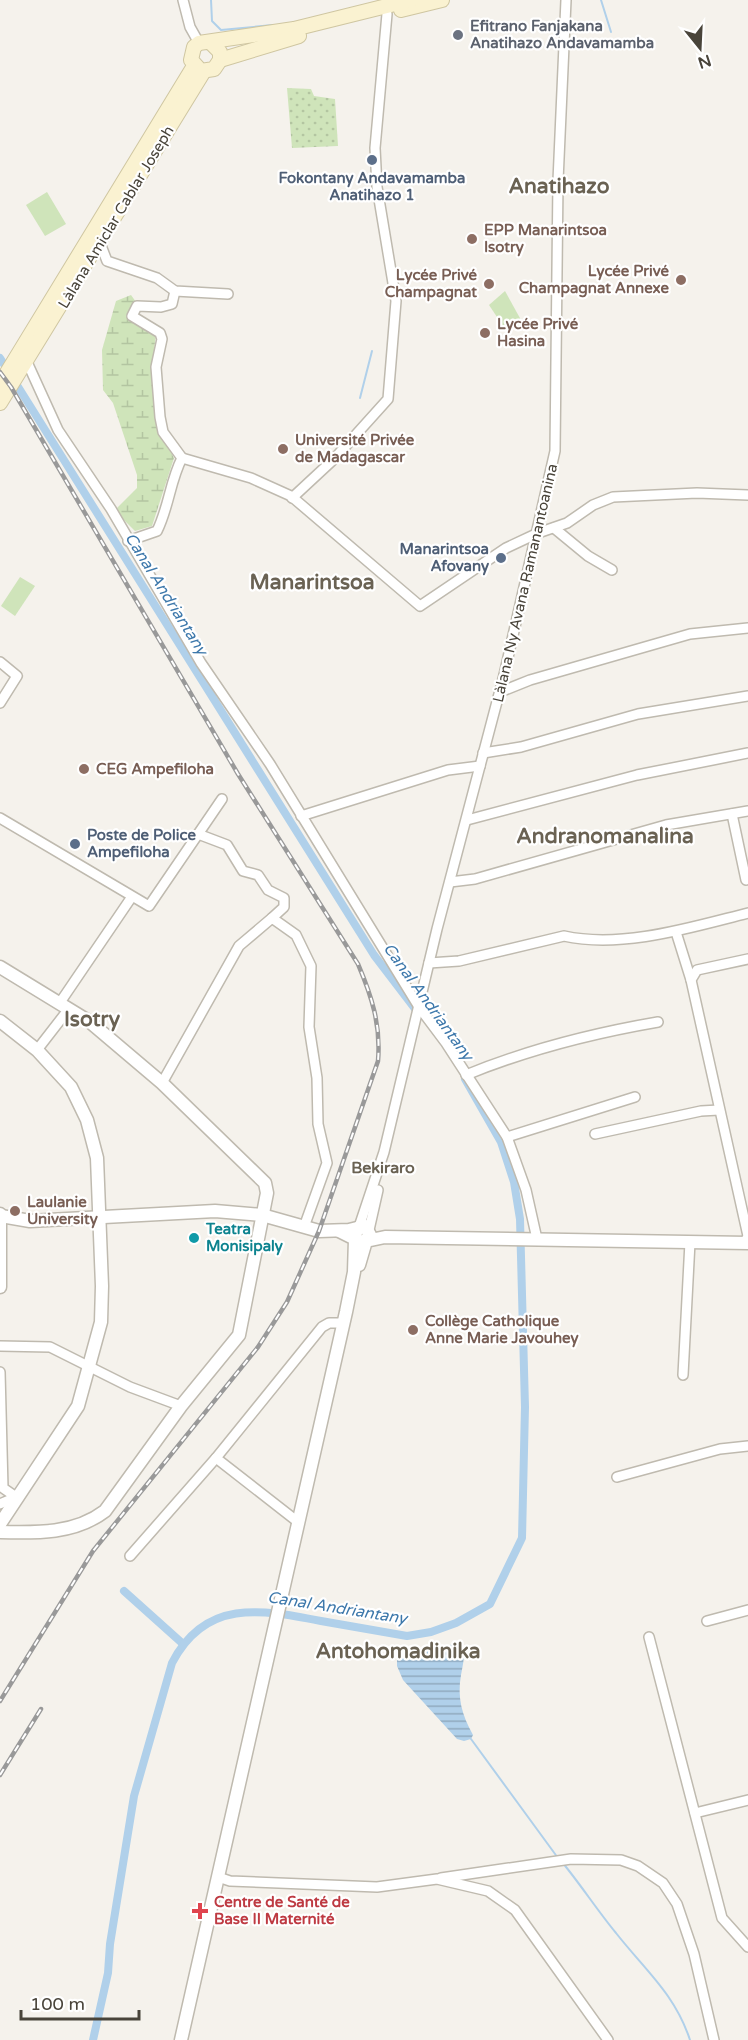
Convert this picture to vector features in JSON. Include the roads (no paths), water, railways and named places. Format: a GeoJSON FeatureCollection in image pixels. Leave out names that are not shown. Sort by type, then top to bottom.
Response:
{"type":"FeatureCollection","features":[{"type":"Feature","properties":{"kind":"main road"},"geometry":{"type":"LineString","coordinates":[[220,60],[411,0]]}},
{"type":"Feature","properties":{"kind":"main road"},"geometry":{"type":"LineString","coordinates":[[205,43],[220,52],[220,60],[214,69],[199,69],[191,54],[205,43],[294,29],[386,7],[442,0]]}},
{"type":"Feature","properties":{"kind":"main road","name":"Làlana Amiclar Cablar Joseph"},"geometry":{"type":"LineString","coordinates":[[5,383],[27,362],[100,243],[199,69]]}},
{"type":"Feature","properties":{"kind":"main road","name":"Làlana Amiclar Cablar Joseph"},"geometry":{"type":"LineString","coordinates":[[5,383],[24,347],[199,69]]}},
{"type":"Feature","properties":{"kind":"main road"},"geometry":{"type":"LineString","coordinates":[[0,404],[5,383]]}},
{"type":"Feature","properties":{"kind":"street"},"geometry":{"type":"LineString","coordinates":[[183,0],[190,27],[205,43]]}},
{"type":"Feature","properties":{"kind":"street","name":"Làlana Ny Avana Ramanantoanina"},"geometry":{"type":"LineString","coordinates":[[362,1234],[429,963],[500,692],[555,451],[558,182],[566,0]]}},
{"type":"Feature","properties":{"kind":"street"},"geometry":{"type":"LineString","coordinates":[[295,494],[334,459],[388,399],[396,301],[378,191],[375,148],[386,7]]}},
{"type":"Feature","properties":{"kind":"street"},"geometry":{"type":"LineString","coordinates":[[100,243],[107,261],[158,278],[176,291],[228,294]]}},
{"type":"Feature","properties":{"kind":"street"},"geometry":{"type":"LineString","coordinates":[[176,291],[172,304],[161,307],[136,306],[132,313],[139,321],[160,333],[162,339],[156,367],[159,414],[163,432],[181,455],[295,494],[420,606],[506,548],[538,533],[567,524],[593,505],[613,497],[696,493],[748,495]]}},
{"type":"Feature","properties":{"kind":"street"},"geometry":{"type":"LineString","coordinates":[[27,362],[58,430],[107,501],[128,541],[201,663],[270,764],[419,1007],[507,1137],[526,1190],[537,1239]]}},
{"type":"Feature","properties":{"kind":"street"},"geometry":{"type":"LineString","coordinates":[[128,541],[157,531],[163,518],[173,476],[181,455]]}},
{"type":"Feature","properties":{"kind":"street"},"geometry":{"type":"LineString","coordinates":[[554,528],[588,556],[612,570]]}},
{"type":"Feature","properties":{"kind":"street"},"geometry":{"type":"LineString","coordinates":[[500,692],[546,675],[690,634],[748,628]]}},
{"type":"Feature","properties":{"kind":"street"},"geometry":{"type":"LineString","coordinates":[[0,662],[17,676],[0,703]]}},
{"type":"Feature","properties":{"kind":"street"},"geometry":{"type":"LineString","coordinates":[[483,753],[530,745],[638,714],[748,696]]}},
{"type":"Feature","properties":{"kind":"street"},"geometry":{"type":"LineString","coordinates":[[467,820],[637,775],[748,753]]}},
{"type":"Feature","properties":{"kind":"street"},"geometry":{"type":"LineString","coordinates":[[301,816],[448,770],[480,766]]}},
{"type":"Feature","properties":{"kind":"street"},"geometry":{"type":"LineString","coordinates":[[0,818],[149,906],[222,799]]}},
{"type":"Feature","properties":{"kind":"street"},"geometry":{"type":"LineString","coordinates":[[450,882],[475,879],[666,825],[748,812]]}},
{"type":"Feature","properties":{"kind":"street"},"geometry":{"type":"LineString","coordinates":[[732,814],[746,880]]}},
{"type":"Feature","properties":{"kind":"street"},"geometry":{"type":"LineString","coordinates":[[162,1083],[239,946],[284,907],[284,898],[276,891],[268,890],[258,875],[243,871],[227,845],[198,834]]}},
{"type":"Feature","properties":{"kind":"street"},"geometry":{"type":"LineString","coordinates":[[37,1050],[131,897]]}},
{"type":"Feature","properties":{"kind":"street"},"geometry":{"type":"LineString","coordinates":[[429,963],[459,961],[564,936],[581,940],[676,932],[748,914]]}},
{"type":"Feature","properties":{"kind":"street"},"geometry":{"type":"LineString","coordinates":[[272,918],[296,935],[311,966],[309,1027],[317,1078],[318,1124],[327,1163],[304,1227]]}},
{"type":"Feature","properties":{"kind":"street"},"geometry":{"type":"LineString","coordinates":[[0,1287],[0,1215],[30,1221],[215,1211],[262,1215],[304,1227],[385,1237],[747,1243],[748,1236],[718,1110],[691,980],[676,932]]}},
{"type":"Feature","properties":{"kind":"street"},"geometry":{"type":"LineString","coordinates":[[691,980],[696,970],[748,959]]}},
{"type":"Feature","properties":{"kind":"street"},"geometry":{"type":"LineString","coordinates":[[0,967],[90,1022],[162,1083],[265,1183],[267,1193],[238,1335],[181,1406],[105,1511],[92,1521],[71,1529],[0,1532]]}},
{"type":"Feature","properties":{"kind":"street"},"geometry":{"type":"LineString","coordinates":[[0,1021],[37,1050],[71,1087],[87,1120],[97,1158],[102,1317],[78,1406],[0,1524]]}},
{"type":"Feature","properties":{"kind":"street"},"geometry":{"type":"LineString","coordinates":[[466,1075],[494,1064],[621,1028],[658,1022]]}},
{"type":"Feature","properties":{"kind":"street"},"geometry":{"type":"LineString","coordinates":[[507,1137],[635,1097]]}},
{"type":"Feature","properties":{"kind":"street"},"geometry":{"type":"LineString","coordinates":[[595,1134],[718,1110]]}},
{"type":"Feature","properties":{"kind":"street"},"geometry":{"type":"LineString","coordinates":[[181,2040],[345,1317],[355,1293],[362,1234]]}},
{"type":"Feature","properties":{"kind":"street"},"geometry":{"type":"LineString","coordinates":[[683,1375],[690,1242]]}},
{"type":"Feature","properties":{"kind":"street"},"geometry":{"type":"LineString","coordinates":[[130,1556],[216,1458],[322,1327],[345,1317]]}},
{"type":"Feature","properties":{"kind":"street"},"geometry":{"type":"LineString","coordinates":[[0,1346],[50,1347],[130,1387],[181,1406]]}},
{"type":"Feature","properties":{"kind":"street"},"geometry":{"type":"LineString","coordinates":[[0,1372],[3,1488],[16,1497]]}},
{"type":"Feature","properties":{"kind":"street"},"geometry":{"type":"LineString","coordinates":[[617,1477],[720,1449],[748,1446]]}},
{"type":"Feature","properties":{"kind":"street"},"geometry":{"type":"LineString","coordinates":[[216,1458],[298,1522]]}},
{"type":"Feature","properties":{"kind":"street"},"geometry":{"type":"LineString","coordinates":[[0,1504],[16,1497]]}},
{"type":"Feature","properties":{"kind":"street"},"geometry":{"type":"LineString","coordinates":[[707,1621],[748,1610]]}},
{"type":"Feature","properties":{"kind":"street"},"geometry":{"type":"LineString","coordinates":[[649,1637],[722,1918],[748,1947]]}},
{"type":"Feature","properties":{"kind":"street"},"geometry":{"type":"LineString","coordinates":[[695,1813],[748,1800]]}},
{"type":"Feature","properties":{"kind":"street"},"geometry":{"type":"LineString","coordinates":[[218,1877],[230,1881],[377,1887],[545,1861],[621,1860],[638,1866],[663,1883],[677,1904],[686,1928],[714,2040]]}},
{"type":"Feature","properties":{"kind":"street"},"geometry":{"type":"LineString","coordinates":[[438,1879],[488,1891],[515,1910],[608,2040]]}},
{"type":"Feature","properties":{"kind":"water"},"geometry":{"type":"Polygon","coordinates":[[[462,1642],[464,1655],[460,1699],[463,1713],[473,1735],[471,1739],[464,1741],[457,1739],[403,1680],[397,1666],[397,1660],[401,1657],[462,1642]]]}},
{"type":"Feature","properties":{"kind":"waterway"},"geometry":{"type":"LineString","coordinates":[[211,0],[212,21],[221,30],[273,25]]}},
{"type":"Feature","properties":{"kind":"waterway"},"geometry":{"type":"LineString","coordinates":[[601,0],[611,32]]}},
{"type":"Feature","properties":{"kind":"waterway"},"geometry":{"type":"LineString","coordinates":[[360,398],[372,351]]}},
{"type":"Feature","properties":{"kind":"waterway","name":"Canal Andriantany"},"geometry":{"type":"LineString","coordinates":[[0,358],[374,955],[416,1010]]}},
{"type":"Feature","properties":{"kind":"waterway"},"geometry":{"type":"LineString","coordinates":[[325,519],[353,543]]}},
{"type":"Feature","properties":{"kind":"waterway","name":"Canal Andriantany"},"geometry":{"type":"LineString","coordinates":[[93,2040],[108,1973],[110,1944],[134,1796],[172,1663],[185,1642],[201,1628],[218,1618],[256,1612],[407,1636],[431,1632],[456,1623],[490,1604],[522,1538],[525,1407],[520,1219],[514,1182],[501,1142],[465,1079]]}},
{"type":"Feature","properties":{"kind":"waterway","name":"Canal Andriantany"},"geometry":{"type":"LineString","coordinates":[[124,1591],[182,1643]]}},
{"type":"Feature","properties":{"kind":"waterway"},"geometry":{"type":"LineString","coordinates":[[471,1739],[558,1858]]}},
{"type":"Feature","properties":{"kind":"waterway"},"geometry":{"type":"LineString","coordinates":[[562,1862],[668,1996],[690,2040]]}},
{"type":"Feature","properties":{"kind":"railway"},"geometry":{"type":"LineString","coordinates":[[0,372],[11,387],[238,774],[358,964],[374,1011],[379,1048],[378,1061],[319,1231],[287,1302],[258,1347],[93,1551],[0,1701]]}},
{"type":"Feature","properties":{"kind":"railway"},"geometry":{"type":"LineString","coordinates":[[0,1775],[41,1709]]}},
{"type":"Feature","properties":{"kind":"place","name":"Efitrano Fanjakana Anatihazo Andavamamba"},"geometry":{"type":"Point","coordinates":[458,35]}},
{"type":"Feature","properties":{"kind":"place","name":"Fokontany Andavamamba Anatihazo 1"},"geometry":{"type":"Point","coordinates":[372,160]}},
{"type":"Feature","properties":{"kind":"place","name":"EPP Manarintsoa Isotry"},"geometry":{"type":"Point","coordinates":[472,239]}},
{"type":"Feature","properties":{"kind":"place","name":"Lycée Privé Champagnat Annexe"},"geometry":{"type":"Point","coordinates":[681,280]}},
{"type":"Feature","properties":{"kind":"place","name":"Lycée Privé Champagnat"},"geometry":{"type":"Point","coordinates":[489,284]}},
{"type":"Feature","properties":{"kind":"place","name":"Lycée Privé Hasina"},"geometry":{"type":"Point","coordinates":[485,333]}},
{"type":"Feature","properties":{"kind":"place","name":"Université Privée de Madagascar"},"geometry":{"type":"Point","coordinates":[283,449]}},
{"type":"Feature","properties":{"kind":"place","name":"Manarintsoa Afovany"},"geometry":{"type":"Point","coordinates":[501,558]}},
{"type":"Feature","properties":{"kind":"place","name":"CEG Ampefiloha"},"geometry":{"type":"Point","coordinates":[84,769]}},
{"type":"Feature","properties":{"kind":"place","name":"Poste de Police Ampefiloha"},"geometry":{"type":"Point","coordinates":[75,844]}},
{"type":"Feature","properties":{"kind":"place","name":"Laulanie University"},"geometry":{"type":"Point","coordinates":[15,1211]}},
{"type":"Feature","properties":{"kind":"place","name":"Teatra Monisipaly"},"geometry":{"type":"Point","coordinates":[194,1238]}},
{"type":"Feature","properties":{"kind":"place","name":"Collège Catholique Anne Marie Javouhey"},"geometry":{"type":"Point","coordinates":[413,1330]}},
{"type":"Feature","properties":{"kind":"place","name":"Centre de Santé de Base II Maternité"},"geometry":{"type":"Point","coordinates":[200,1911]}},
{"type":"Feature","properties":{"kind":"district","name":"Anatihazo"},"geometry":{"type":"Point","coordinates":[559,186]}},
{"type":"Feature","properties":{"kind":"district","name":"Manarintsoa"},"geometry":{"type":"Point","coordinates":[312,582]}},
{"type":"Feature","properties":{"kind":"district","name":"Andranomanalina"},"geometry":{"type":"Point","coordinates":[605,836]}},
{"type":"Feature","properties":{"kind":"district","name":"Isotry"},"geometry":{"type":"Point","coordinates":[92,1019]}},
{"type":"Feature","properties":{"kind":"district","name":"Bekiraro"},"geometry":{"type":"Point","coordinates":[383,1168]}},
{"type":"Feature","properties":{"kind":"district","name":"Antohomadinika"},"geometry":{"type":"Point","coordinates":[398,1651]}}]}
